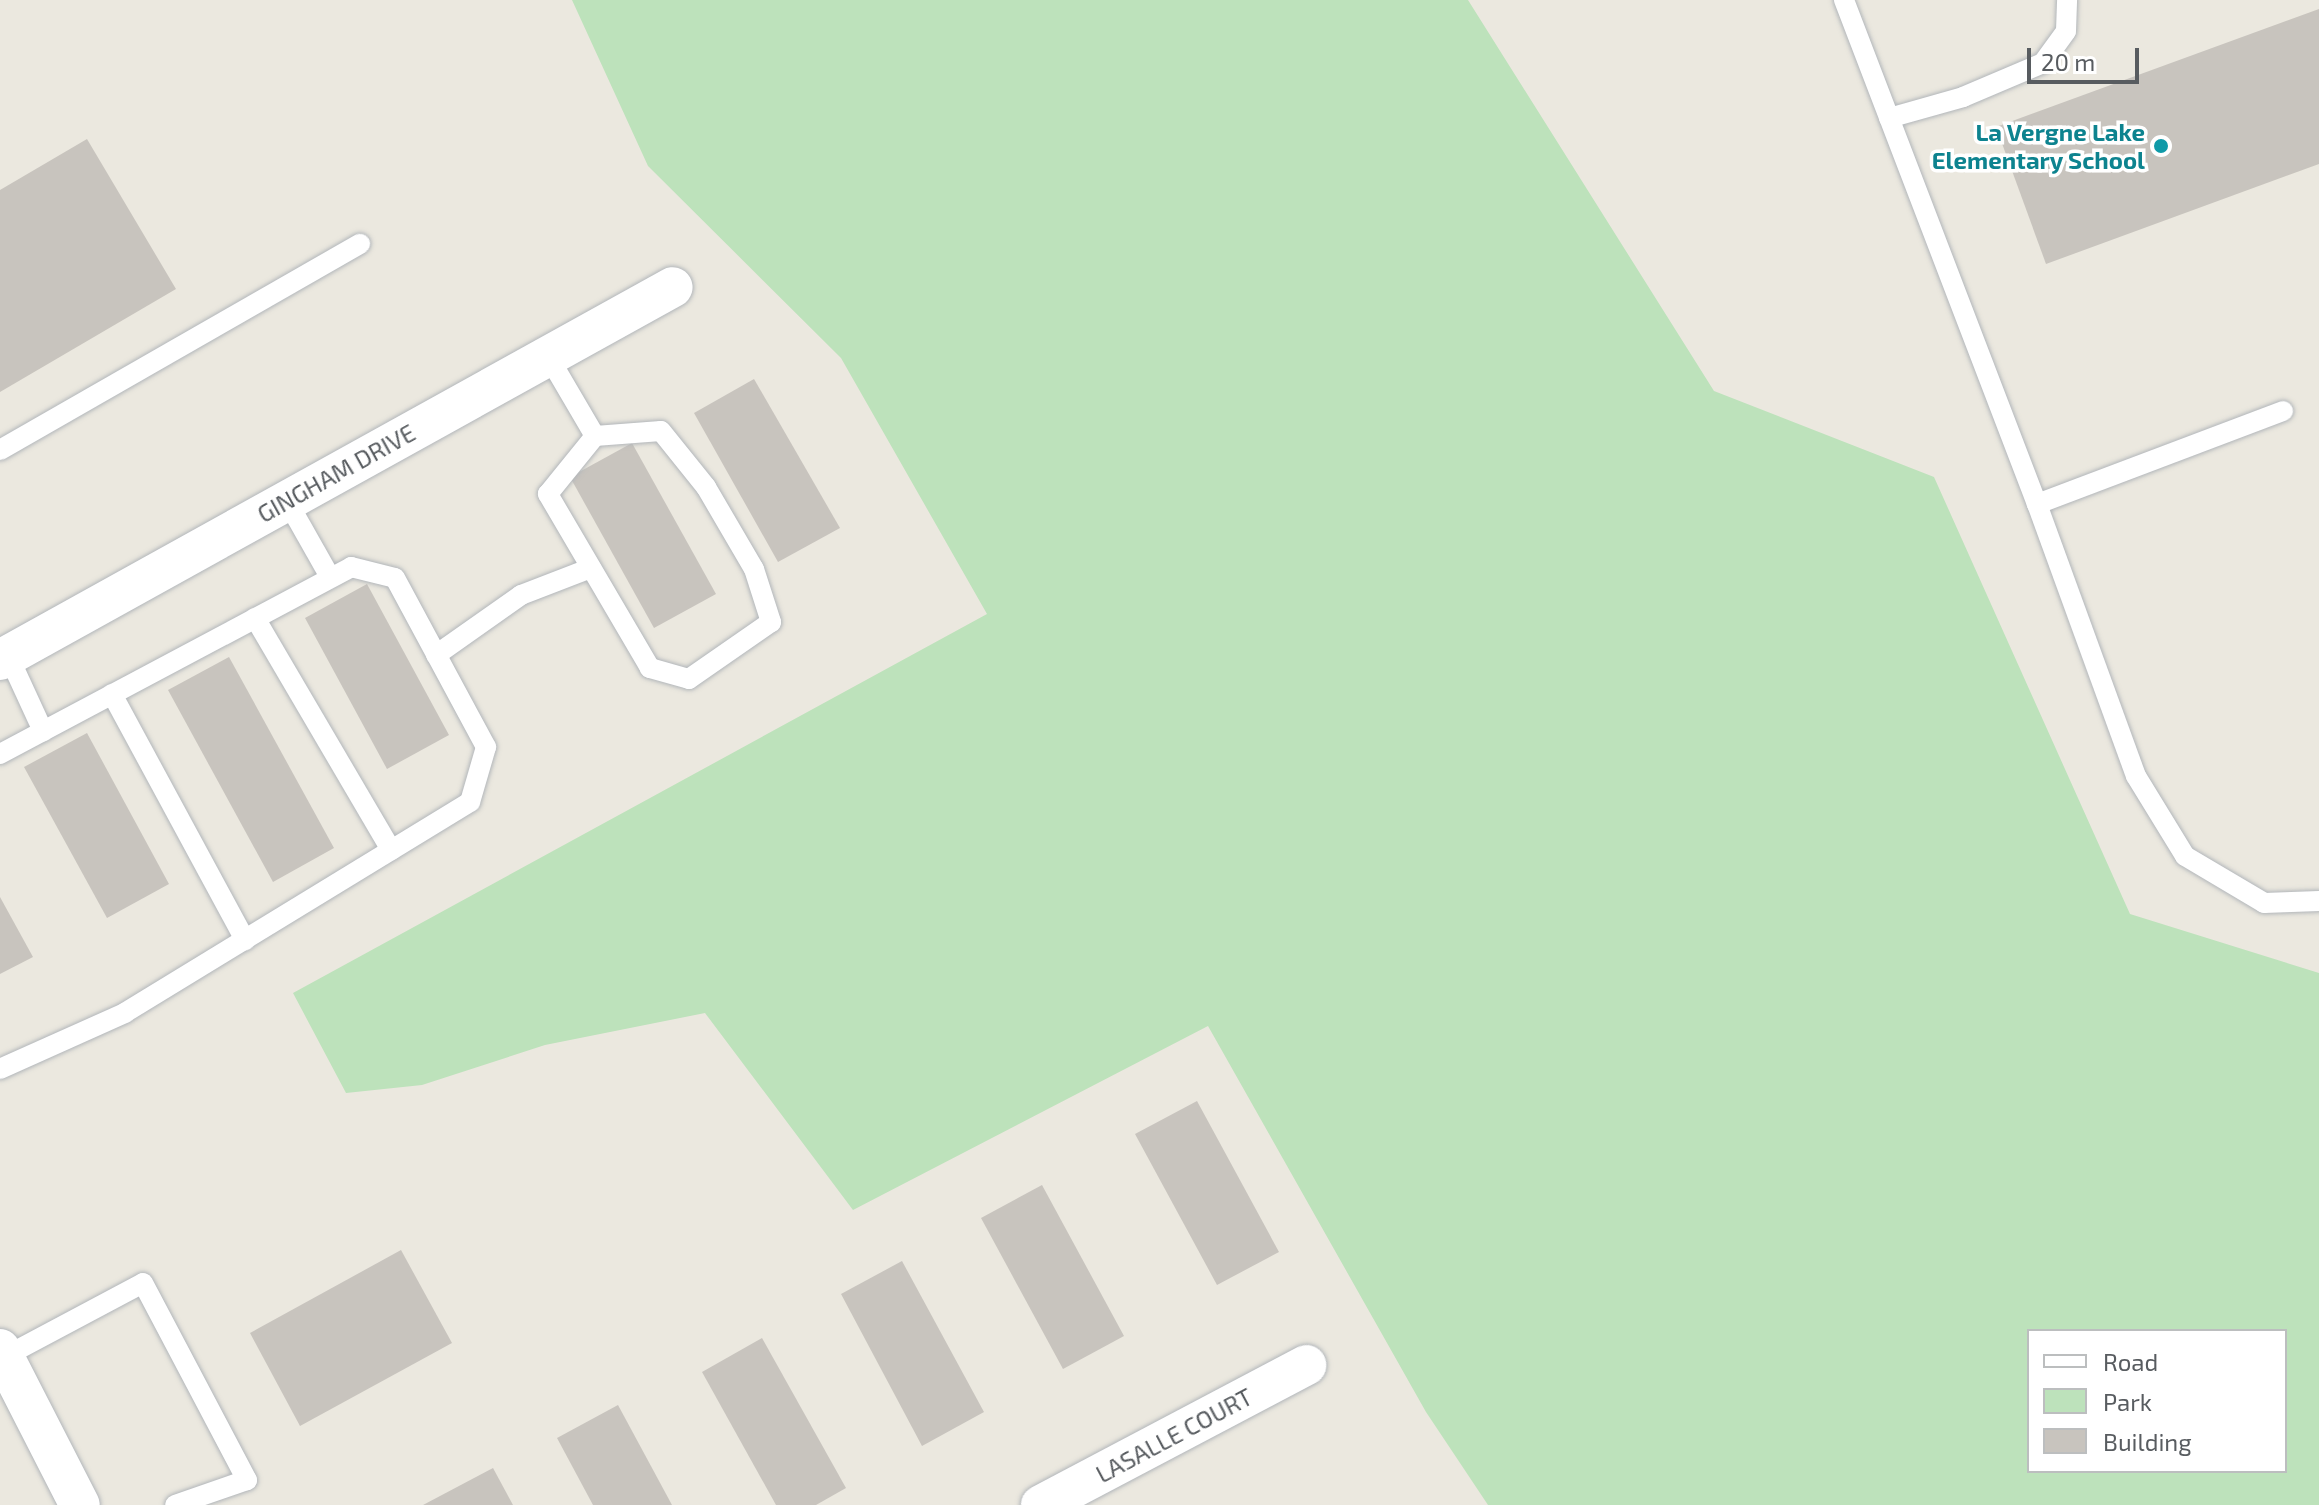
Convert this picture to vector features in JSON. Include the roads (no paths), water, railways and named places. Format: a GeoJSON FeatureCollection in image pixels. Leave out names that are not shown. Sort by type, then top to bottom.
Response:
{"type":"FeatureCollection","features":[{"type":"Feature","properties":{"kind":"street","name":"GINGHAM DRIVE"},"geometry":{"type":"LineString","coordinates":[[4,658],[673,287]]}},
{"type":"Feature","properties":{"kind":"street"},"geometry":{"type":"LineString","coordinates":[[2,1353],[80,1505]]}},
{"type":"Feature","properties":{"kind":"street","name":"LASALLE COURT"},"geometry":{"type":"LineString","coordinates":[[1041,1505],[1306,1365]]}},
{"type":"Feature","properties":{"kind":"lane"},"geometry":{"type":"LineString","coordinates":[[1844,0],[2037,504],[2136,776],[2185,856],[2264,903],[2319,901]]}},
{"type":"Feature","properties":{"kind":"lane"},"geometry":{"type":"LineString","coordinates":[[1889,118],[1963,97],[2043,63],[2066,31],[2067,0]]}},
{"type":"Feature","properties":{"kind":"lane"},"geometry":{"type":"LineString","coordinates":[[0,450],[360,244]]}},
{"type":"Feature","properties":{"kind":"lane"},"geometry":{"type":"LineString","coordinates":[[548,356],[595,436]]}},
{"type":"Feature","properties":{"kind":"lane"},"geometry":{"type":"LineString","coordinates":[[2037,504],[2283,411]]}},
{"type":"Feature","properties":{"kind":"lane"},"geometry":{"type":"LineString","coordinates":[[661,431],[706,487],[754,569],[771,622],[689,679],[650,668],[548,494],[595,436],[661,431]]}},
{"type":"Feature","properties":{"kind":"lane"},"geometry":{"type":"LineString","coordinates":[[287,501],[330,577]]}},
{"type":"Feature","properties":{"kind":"lane"},"geometry":{"type":"LineString","coordinates":[[0,754],[351,567],[395,578],[486,747],[470,802],[125,1013],[0,1069]]}},
{"type":"Feature","properties":{"kind":"lane"},"geometry":{"type":"LineString","coordinates":[[436,655],[521,595],[591,568]]}},
{"type":"Feature","properties":{"kind":"lane"},"geometry":{"type":"LineString","coordinates":[[255,618],[391,850]]}},
{"type":"Feature","properties":{"kind":"lane"},"geometry":{"type":"LineString","coordinates":[[4,658],[43,731]]}},
{"type":"Feature","properties":{"kind":"lane"},"geometry":{"type":"LineString","coordinates":[[112,694],[245,940]]}},
{"type":"Feature","properties":{"kind":"lane"},"geometry":{"type":"LineString","coordinates":[[2,1353],[143,1283],[247,1480],[175,1505]]}},
{"type":"Feature","properties":{"kind":"place","name":"La Vergne Lake Elementary School"},"geometry":{"type":"Point","coordinates":[2161,146]}}]}
